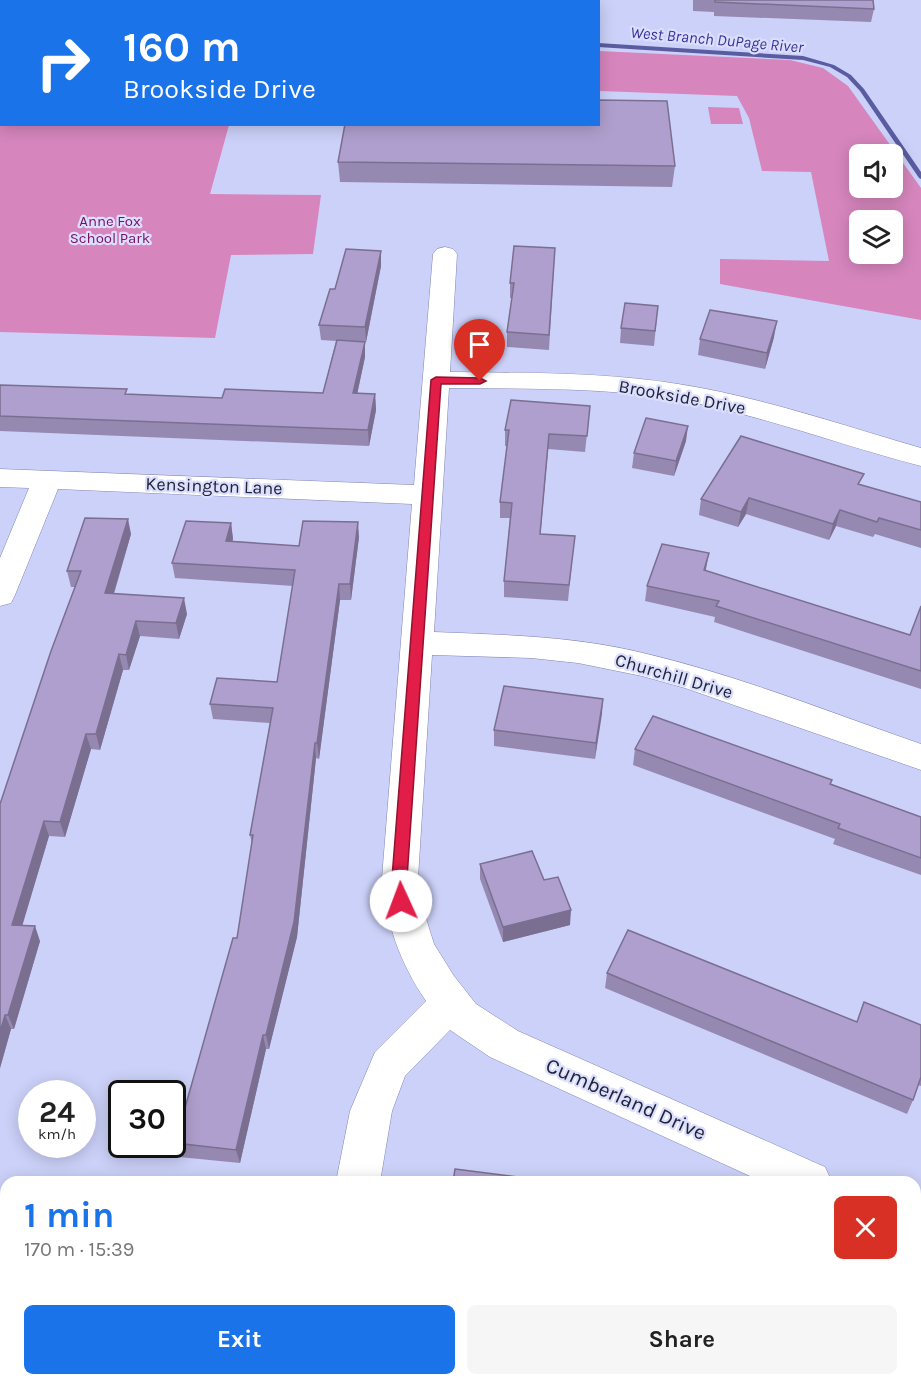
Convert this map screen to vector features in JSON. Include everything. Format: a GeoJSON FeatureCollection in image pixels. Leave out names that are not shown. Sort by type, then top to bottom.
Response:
{"type":"FeatureCollection","features":[{"type":"Feature","properties":{"kind":"street","name":"Cumberland Drive"},"geometry":{"type":"LineString","coordinates":[[445,254],[400,878],[401,901],[406,926],[416,951],[433,982],[462,1016],[504,1044],[797,1176]]}},
{"type":"Feature","properties":{"kind":"street","name":"Brookside Drive"},"geometry":{"type":"LineString","coordinates":[[436,380],[577,382],[678,392],[749,408],[921,457]]}},
{"type":"Feature","properties":{"kind":"street","name":"Kensington Lane"},"geometry":{"type":"LineString","coordinates":[[0,478],[428,495]]}},
{"type":"Feature","properties":{"kind":"street"},"geometry":{"type":"LineString","coordinates":[[0,595],[47,480]]}},
{"type":"Feature","properties":{"kind":"street","name":"Churchill Drive"},"geometry":{"type":"LineString","coordinates":[[417,644],[531,647],[578,652],[642,664],[693,678],[921,758]]}},
{"type":"Feature","properties":{"kind":"street"},"geometry":{"type":"LineString","coordinates":[[359,1176],[371,1111],[389,1065],[450,1002]]}},
{"type":"Feature","properties":{"kind":"green space"},"geometry":{"type":"Polygon","coordinates":[[[600,51],[790,60],[823,68],[848,86],[890,144],[849,144],[849,198],[903,198],[903,163],[921,188],[921,320],[720,284],[720,259],[829,261],[811,172],[762,171],[749,118],[737,96],[600,91],[600,51]]]}},
{"type":"Feature","properties":{"kind":"green space"},"geometry":{"type":"Polygon","coordinates":[[[708,107],[739,108],[743,124],[711,124],[708,107]]]}},
{"type":"Feature","properties":{"kind":"green space","name":"Anne Fox School Park"},"geometry":{"type":"Polygon","coordinates":[[[0,126],[229,126],[210,194],[321,195],[313,254],[231,255],[215,338],[0,332],[0,126]]]}},
{"type":"Feature","properties":{"kind":"building"},"geometry":{"type":"Polygon","coordinates":[[[715,0],[873,0],[874,9],[715,2],[715,0]]]}},
{"type":"Feature","properties":{"kind":"building"},"geometry":{"type":"Polygon","coordinates":[[[600,100],[667,101],[675,166],[338,162],[345,126],[600,126],[600,100]]]}},
{"type":"Feature","properties":{"kind":"building"},"geometry":{"type":"Polygon","coordinates":[[[514,246],[555,248],[549,335],[507,332],[514,283],[510,283],[514,246]]]}},
{"type":"Feature","properties":{"kind":"building"},"geometry":{"type":"Polygon","coordinates":[[[346,249],[381,251],[365,327],[319,325],[330,289],[335,289],[346,249]]]}},
{"type":"Feature","properties":{"kind":"building"},"geometry":{"type":"Polygon","coordinates":[[[625,303],[658,306],[655,331],[621,328],[625,303]]]}},
{"type":"Feature","properties":{"kind":"building"},"geometry":{"type":"Polygon","coordinates":[[[710,310],[777,321],[767,353],[700,339],[710,310]]]}},
{"type":"Feature","properties":{"kind":"building"},"geometry":{"type":"Polygon","coordinates":[[[337,340],[365,342],[353,393],[375,394],[368,430],[0,416],[0,385],[127,389],[125,394],[222,398],[225,389],[323,393],[337,340]]]}},
{"type":"Feature","properties":{"kind":"building"},"geometry":{"type":"Polygon","coordinates":[[[511,400],[590,406],[587,436],[549,434],[540,534],[575,536],[569,585],[504,581],[512,503],[500,502],[509,430],[505,430],[511,400]]]}},
{"type":"Feature","properties":{"kind":"building"},"geometry":{"type":"Polygon","coordinates":[[[646,418],[688,426],[676,461],[634,453],[646,418]]]}},
{"type":"Feature","properties":{"kind":"building"},"geometry":{"type":"Polygon","coordinates":[[[741,436],[864,474],[858,484],[921,502],[921,530],[879,518],[877,522],[840,510],[833,524],[749,498],[741,512],[701,499],[741,436]]]}},
{"type":"Feature","properties":{"kind":"building"},"geometry":{"type":"Polygon","coordinates":[[[85,518],[128,519],[105,593],[184,598],[176,623],[136,621],[126,655],[119,654],[96,734],[86,734],[60,822],[44,821],[12,925],[35,926],[8,1015],[5,1015],[0,1032],[0,804],[51,651],[81,571],[67,571],[85,518]]]}},
{"type":"Feature","properties":{"kind":"building"},"geometry":{"type":"Polygon","coordinates":[[[186,521],[231,523],[226,541],[299,546],[303,521],[358,522],[350,584],[339,584],[317,743],[315,743],[294,922],[266,1035],[263,1035],[236,1150],[186,1144],[186,1104],[233,938],[237,938],[253,835],[250,835],[273,708],[210,704],[217,678],[277,682],[295,570],[172,563],[186,521]]]}},
{"type":"Feature","properties":{"kind":"building"},"geometry":{"type":"Polygon","coordinates":[[[662,544],[709,553],[704,570],[910,635],[921,606],[921,671],[716,606],[719,601],[647,586],[662,544]]]}},
{"type":"Feature","properties":{"kind":"building"},"geometry":{"type":"Polygon","coordinates":[[[504,686],[603,699],[596,743],[494,730],[504,686]]]}},
{"type":"Feature","properties":{"kind":"building"},"geometry":{"type":"Polygon","coordinates":[[[653,716],[832,780],[830,784],[921,817],[921,858],[838,828],[840,824],[635,749],[653,716]]]}},
{"type":"Feature","properties":{"kind":"building"},"geometry":{"type":"Polygon","coordinates":[[[532,851],[544,880],[558,877],[571,910],[503,927],[480,864],[532,851]]]}},
{"type":"Feature","properties":{"kind":"building"},"geometry":{"type":"Polygon","coordinates":[[[628,930],[857,1022],[864,1002],[921,1025],[921,1077],[913,1100],[607,973],[628,930]]]}},
{"type":"Feature","properties":{"kind":"building"},"geometry":{"type":"Polygon","coordinates":[[[455,1169],[509,1176],[454,1176],[455,1169]]]}},
{"type":"Feature","properties":{"kind":"waterway","name":"West Branch DuPage River"},"geometry":{"type":"LineString","coordinates":[[600,45],[770,55],[803,58],[832,66],[849,76],[862,90],[921,177]]}},
{"type":"Feature","properties":{"kind":"route"},"geometry":{"type":"LineString","coordinates":[[401,901],[400,878],[436,380],[480,381]]}}]}
